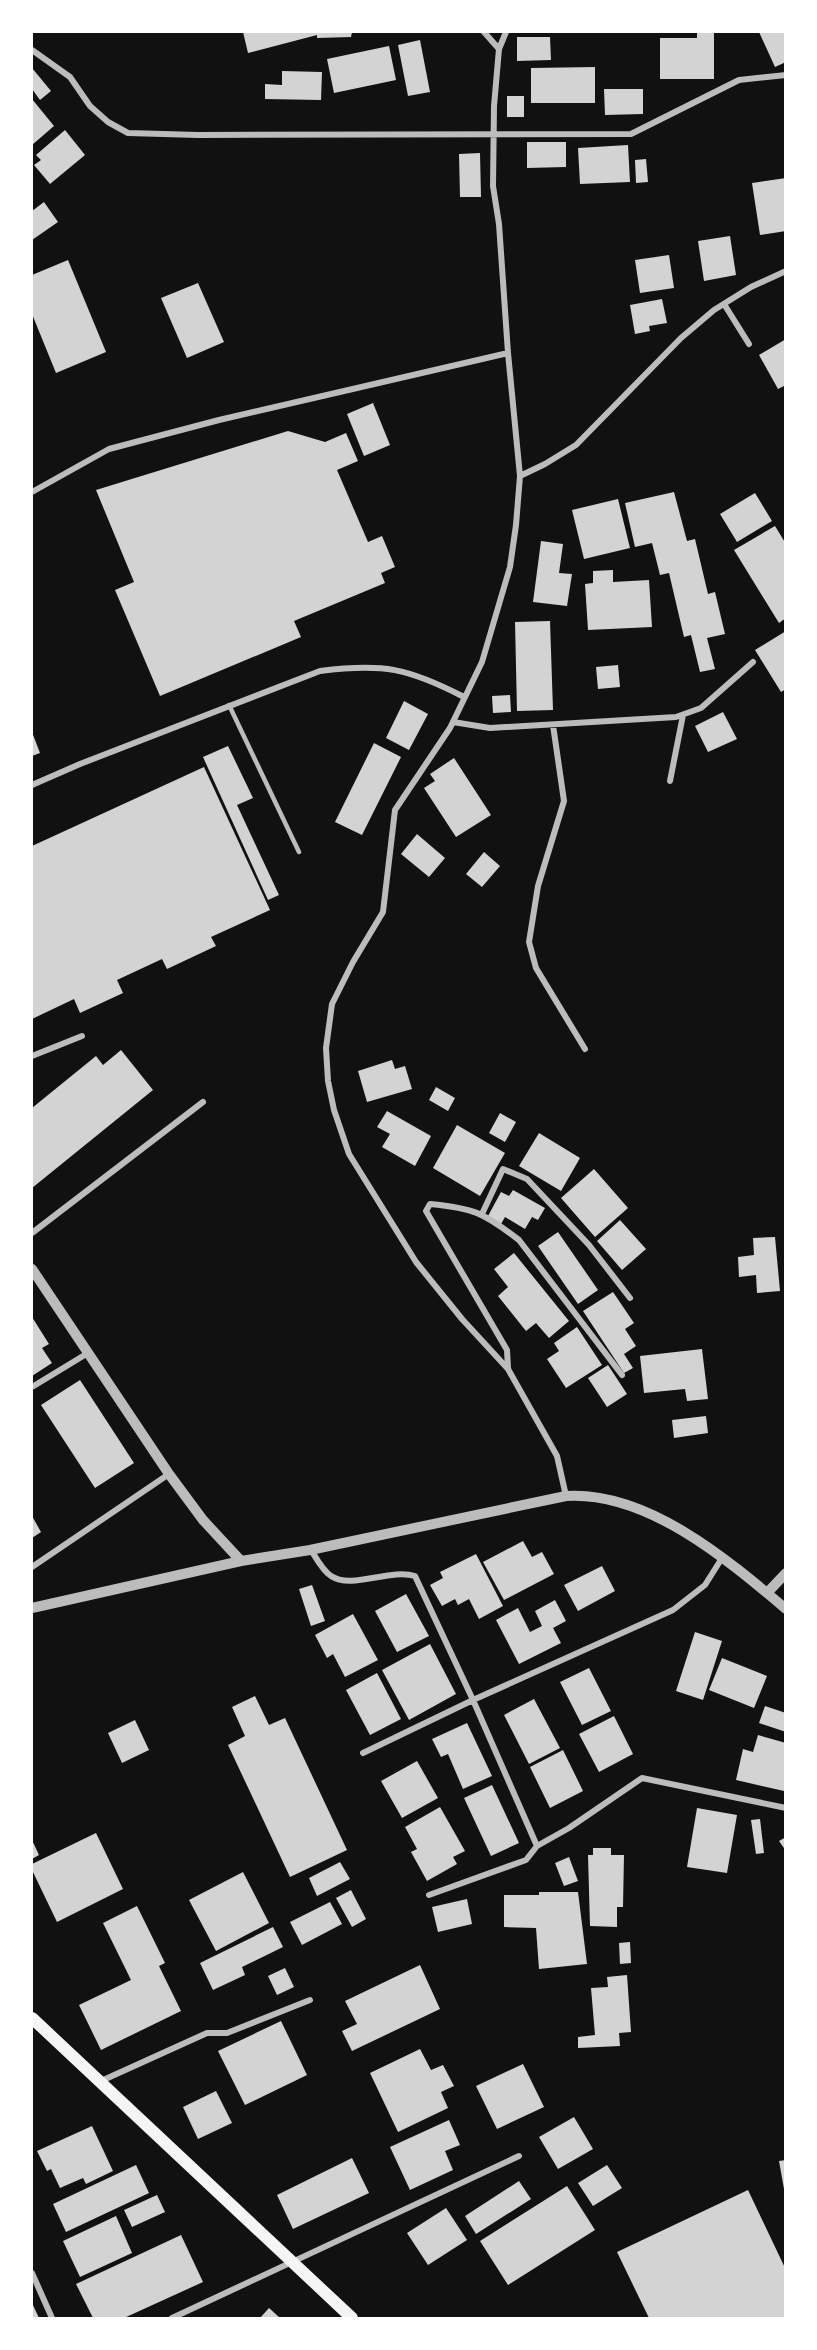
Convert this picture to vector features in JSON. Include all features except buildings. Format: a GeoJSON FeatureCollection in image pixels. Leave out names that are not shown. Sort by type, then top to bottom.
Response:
{"type":"FeatureCollection","features":[{"type":"Feature","properties":{"kind":"main road"},"geometry":{"type":"LineString","coordinates":[[32,2018],[352,2319]]}},
{"type":"Feature","properties":{"kind":"street"},"geometry":{"type":"LineString","coordinates":[[484,32],[499,49]]}},
{"type":"Feature","properties":{"kind":"street"},"geometry":{"type":"LineString","coordinates":[[506,32],[499,49],[493,186],[500,224],[508,352],[520,476],[510,567],[482,662],[453,722],[395,810],[383,912],[353,962],[332,1004],[326,1048],[328,1081],[334,1110],[349,1154],[416,1262],[462,1319],[508,1369],[557,1456],[566,1496]]}},
{"type":"Feature","properties":{"kind":"street"},"geometry":{"type":"LineString","coordinates":[[32,50],[70,77],[90,106],[108,122],[128,133],[632,134],[739,80],[786,75]]}},
{"type":"Feature","properties":{"kind":"street"},"geometry":{"type":"LineString","coordinates":[[520,476],[576,445],[681,338],[724,304],[751,287],[786,271]]}},
{"type":"Feature","properties":{"kind":"street"},"geometry":{"type":"LineString","coordinates":[[724,304],[749,344]]}},
{"type":"Feature","properties":{"kind":"street"},"geometry":{"type":"LineString","coordinates":[[32,492],[109,449],[219,420],[508,352]]}},
{"type":"Feature","properties":{"kind":"street"},"geometry":{"type":"LineString","coordinates":[[453,722],[490,728],[676,717],[701,708],[753,662]]}},
{"type":"Feature","properties":{"kind":"street"},"geometry":{"type":"LineString","coordinates":[[32,784],[320,671],[354,667],[396,669],[416,674],[464,697]]}},
{"type":"Feature","properties":{"kind":"street"},"geometry":{"type":"LineString","coordinates":[[670,781],[683,715]]}},
{"type":"Feature","properties":{"kind":"street"},"geometry":{"type":"LineString","coordinates":[[553,725],[564,801],[538,886],[529,942],[536,968],[585,1049]]}},
{"type":"Feature","properties":{"kind":"street"},"geometry":{"type":"LineString","coordinates":[[32,1056],[82,1036]]}},
{"type":"Feature","properties":{"kind":"street"},"geometry":{"type":"LineString","coordinates":[[32,1233],[203,1102]]}},
{"type":"Feature","properties":{"kind":"street"},"geometry":{"type":"LineString","coordinates":[[482,1215],[503,1169],[527,1179],[589,1245],[630,1298]]}},
{"type":"Feature","properties":{"kind":"street"},"geometry":{"type":"LineString","coordinates":[[508,1369],[507,1350],[426,1211],[430,1204],[463,1207],[482,1215],[519,1240],[621,1375]]}},
{"type":"Feature","properties":{"kind":"street"},"geometry":{"type":"LineString","coordinates":[[32,1269],[169,1474],[203,1520],[241,1561]]}},
{"type":"Feature","properties":{"kind":"street"},"geometry":{"type":"LineString","coordinates":[[32,1387],[88,1353]]}},
{"type":"Feature","properties":{"kind":"street"},"geometry":{"type":"LineString","coordinates":[[32,1567],[169,1474]]}},
{"type":"Feature","properties":{"kind":"street"},"geometry":{"type":"LineString","coordinates":[[32,1608],[241,1561],[310,1550],[566,1496],[587,1494],[646,1510],[722,1558],[786,1609]]}},
{"type":"Feature","properties":{"kind":"street"},"geometry":{"type":"LineString","coordinates":[[310,1550],[330,1576],[343,1581],[404,1573],[415,1576],[537,1846]]}},
{"type":"Feature","properties":{"kind":"street"},"geometry":{"type":"LineString","coordinates":[[363,1753],[473,1700],[673,1610],[705,1585],[722,1558]]}},
{"type":"Feature","properties":{"kind":"street"},"geometry":{"type":"LineString","coordinates":[[766,1593],[786,1573]]}},
{"type":"Feature","properties":{"kind":"street"},"geometry":{"type":"LineString","coordinates":[[429,1895],[526,1860],[537,1846],[569,1828],[642,1778],[786,1808]]}},
{"type":"Feature","properties":{"kind":"street"},"geometry":{"type":"LineString","coordinates":[[101,2081],[207,2033],[227,2032],[310,2000]]}},
{"type":"Feature","properties":{"kind":"street"},"geometry":{"type":"LineString","coordinates":[[172,2319],[519,2156]]}},
{"type":"Feature","properties":{"kind":"street"},"geometry":{"type":"LineString","coordinates":[[32,2273],[52,2319]]}},
{"type":"Feature","properties":{"kind":"lane"},"geometry":{"type":"LineString","coordinates":[[229,705],[299,852]]}}]}
